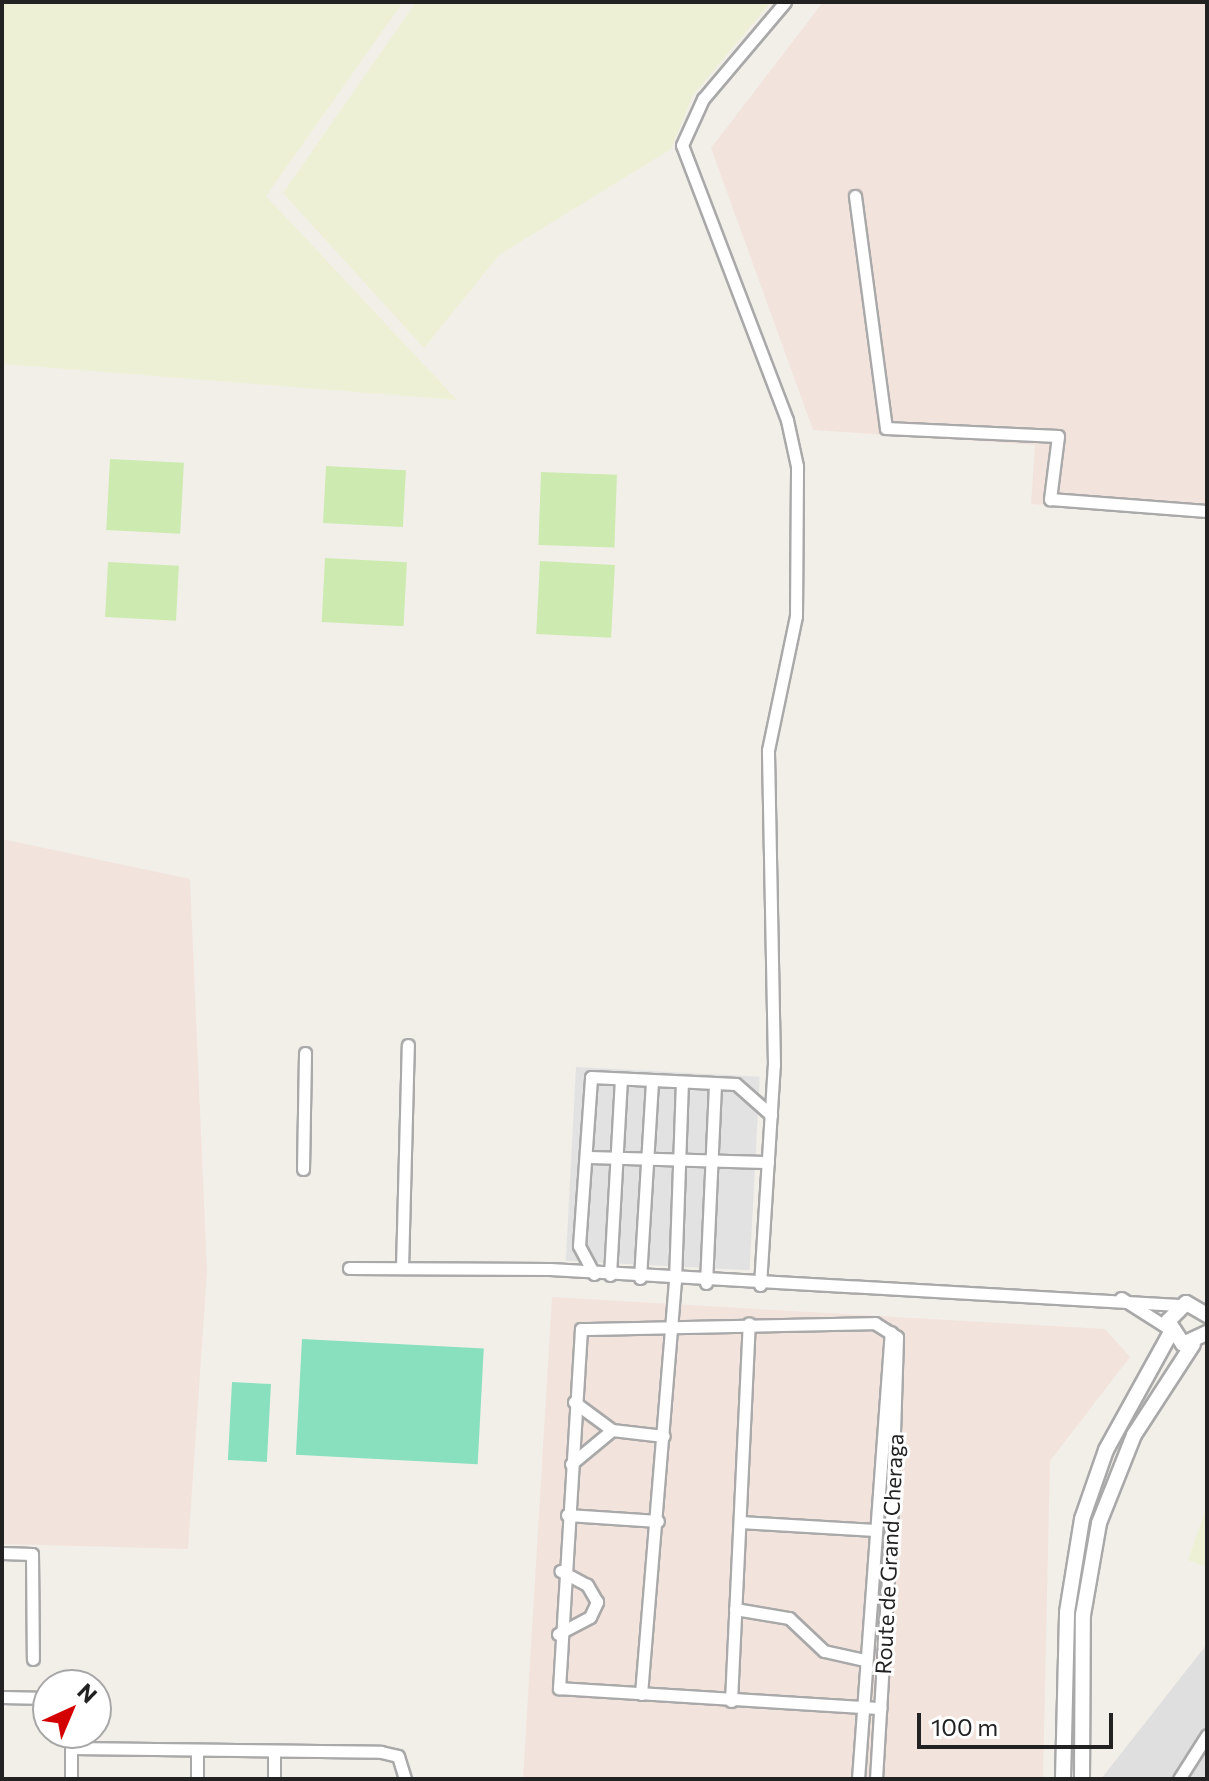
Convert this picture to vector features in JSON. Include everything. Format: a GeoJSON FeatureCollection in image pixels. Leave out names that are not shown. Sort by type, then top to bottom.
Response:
{"type":"FeatureCollection","features":[{"type":"Feature","properties":{"kind":"street"},"geometry":{"type":"LineString","coordinates":[[760,1285],[771,1115],[768,750],[796,616],[797,466],[787,420],[682,145],[703,99],[785,2]]}},
{"type":"Feature","properties":{"kind":"street"},"geometry":{"type":"LineString","coordinates":[[855,196],[886,428],[1058,436],[1050,499],[1207,511]]}},
{"type":"Feature","properties":{"kind":"street"},"geometry":{"type":"LineString","coordinates":[[402,1268],[408,1045]]}},
{"type":"Feature","properties":{"kind":"street"},"geometry":{"type":"LineString","coordinates":[[303,1169],[305,1053]]}},
{"type":"Feature","properties":{"kind":"street"},"geometry":{"type":"LineString","coordinates":[[594,1274],[579,1246],[591,1077],[740,1086],[771,1115]]}},
{"type":"Feature","properties":{"kind":"street"},"geometry":{"type":"LineString","coordinates":[[610,1275],[621,1080]]}},
{"type":"Feature","properties":{"kind":"street"},"geometry":{"type":"LineString","coordinates":[[640,1278],[652,1080]]}},
{"type":"Feature","properties":{"kind":"street"},"geometry":{"type":"LineString","coordinates":[[641,1694],[658,1521],[675,1281],[682,1083]]}},
{"type":"Feature","properties":{"kind":"street"},"geometry":{"type":"LineString","coordinates":[[706,1283],[715,1084]]}},
{"type":"Feature","properties":{"kind":"street"},"geometry":{"type":"LineString","coordinates":[[586,1157],[710,1163],[768,1162]]}},
{"type":"Feature","properties":{"kind":"street"},"geometry":{"type":"LineString","coordinates":[[349,1268],[594,1274],[706,1283],[1120,1298],[1206,1311]]}},
{"type":"Feature","properties":{"kind":"street"},"geometry":{"type":"LineString","coordinates":[[1120,1298],[1193,1344]]}},
{"type":"Feature","properties":{"kind":"street"},"geometry":{"type":"LineString","coordinates":[[1063,1779],[1076,1542],[1106,1450],[1169,1331],[1179,1305]]}},
{"type":"Feature","properties":{"kind":"street"},"geometry":{"type":"LineString","coordinates":[[731,1701],[749,1323]]}},
{"type":"Feature","properties":{"kind":"street"},"geometry":{"type":"LineString","coordinates":[[858,1779],[862,1707],[865,1660],[874,1530],[891,1332],[875,1323],[749,1323],[670,1329],[585,1325],[574,1402],[561,1571],[559,1688],[731,1701],[862,1707],[880,1708]]}},
{"type":"Feature","properties":{"kind":"street","name":"Route de Grand Cheraga"},"geometry":{"type":"LineString","coordinates":[[876,1779],[899,1344],[891,1332]]}},
{"type":"Feature","properties":{"kind":"street"},"geometry":{"type":"LineString","coordinates":[[1082,1779],[1083,1615],[1099,1523],[1134,1435],[1193,1344],[1207,1333]]}},
{"type":"Feature","properties":{"kind":"street"},"geometry":{"type":"LineString","coordinates":[[574,1402],[612,1430],[664,1436]]}},
{"type":"Feature","properties":{"kind":"street"},"geometry":{"type":"LineString","coordinates":[[571,1464],[612,1430]]}},
{"type":"Feature","properties":{"kind":"street"},"geometry":{"type":"LineString","coordinates":[[567,1515],[658,1521]]}},
{"type":"Feature","properties":{"kind":"street"},"geometry":{"type":"LineString","coordinates":[[741,1522],[874,1530]]}},
{"type":"Feature","properties":{"kind":"street"},"geometry":{"type":"LineString","coordinates":[[2,1553],[32,1554],[33,1659]]}},
{"type":"Feature","properties":{"kind":"street"},"geometry":{"type":"LineString","coordinates":[[558,1634],[590,1617],[597,1602],[587,1585],[561,1571]]}},
{"type":"Feature","properties":{"kind":"street"},"geometry":{"type":"LineString","coordinates":[[735,1609],[789,1618],[824,1651],[865,1660]]}},
{"type":"Feature","properties":{"kind":"street"},"geometry":{"type":"LineString","coordinates":[[2,1697],[32,1698]]}},
{"type":"Feature","properties":{"kind":"street"},"geometry":{"type":"LineString","coordinates":[[1179,1779],[1207,1735]]}},
{"type":"Feature","properties":{"kind":"street"},"geometry":{"type":"LineString","coordinates":[[71,1779],[72,1749]]}},
{"type":"Feature","properties":{"kind":"street"},"geometry":{"type":"LineString","coordinates":[[103,1749],[389,1753],[403,1763],[405,1779]]}},
{"type":"Feature","properties":{"kind":"street"},"geometry":{"type":"LineString","coordinates":[[274,1751],[274,1779]]}},
{"type":"Feature","properties":{"kind":"street"},"geometry":{"type":"LineString","coordinates":[[197,1752],[197,1779]]}},
{"type":"Feature","properties":{"kind":"shaded area"},"geometry":{"type":"Polygon","coordinates":[[[823,2],[1207,2],[1207,542],[1205,516],[1031,504],[1035,445],[813,430],[711,148],[823,2]]]}},
{"type":"Feature","properties":{"kind":"shaded area"},"geometry":{"type":"Polygon","coordinates":[[[2,839],[190,879],[207,1272],[188,1549],[2,1544],[2,839]]]}},
{"type":"Feature","properties":{"kind":"shaded area"},"geometry":{"type":"Polygon","coordinates":[[[576,1067],[760,1077],[750,1270],[566,1261],[576,1067]]]}},
{"type":"Feature","properties":{"kind":"shaded area"},"geometry":{"type":"Polygon","coordinates":[[[552,1297],[1105,1329],[1130,1357],[1050,1461],[1043,1779],[523,1779],[552,1297]]]}},
{"type":"Feature","properties":{"kind":"shaded area"},"geometry":{"type":"Polygon","coordinates":[[[1207,1644],[1207,1779],[1101,1779],[1207,1644]]]}},
{"type":"Feature","properties":{"kind":"green space"},"geometry":{"type":"Polygon","coordinates":[[[2,2],[403,2],[266,196],[457,400],[2,364],[2,2]]]}},
{"type":"Feature","properties":{"kind":"green space"},"geometry":{"type":"Polygon","coordinates":[[[416,2],[771,2],[693,95],[671,149],[499,255],[424,348],[283,193],[416,2]]]}},
{"type":"Feature","properties":{"kind":"green space"},"geometry":{"type":"Polygon","coordinates":[[[110,459],[184,463],[180,534],[106,530],[110,459]]]}},
{"type":"Feature","properties":{"kind":"green space"},"geometry":{"type":"Polygon","coordinates":[[[326,466],[406,470],[403,527],[323,523],[326,466]]]}},
{"type":"Feature","properties":{"kind":"green space"},"geometry":{"type":"Polygon","coordinates":[[[541,472],[617,475],[614,548],[538,545],[541,472]]]}},
{"type":"Feature","properties":{"kind":"green space"},"geometry":{"type":"Polygon","coordinates":[[[325,558],[407,562],[404,626],[322,622],[325,558]]]}},
{"type":"Feature","properties":{"kind":"green space"},"geometry":{"type":"Polygon","coordinates":[[[540,561],[615,565],[611,638],[536,634],[540,561]]]}},
{"type":"Feature","properties":{"kind":"green space"},"geometry":{"type":"Polygon","coordinates":[[[108,562],[179,566],[176,621],[105,617],[108,562]]]}},
{"type":"Feature","properties":{"kind":"green space"},"geometry":{"type":"Polygon","coordinates":[[[302,1339],[484,1349],[478,1464],[296,1455],[302,1339]]]}},
{"type":"Feature","properties":{"kind":"green space"},"geometry":{"type":"Polygon","coordinates":[[[232,1382],[271,1384],[267,1462],[228,1460],[232,1382]]]}},
{"type":"Feature","properties":{"kind":"green space"},"geometry":{"type":"Polygon","coordinates":[[[1207,1505],[1207,1567],[1188,1560],[1207,1505]]]}}]}
